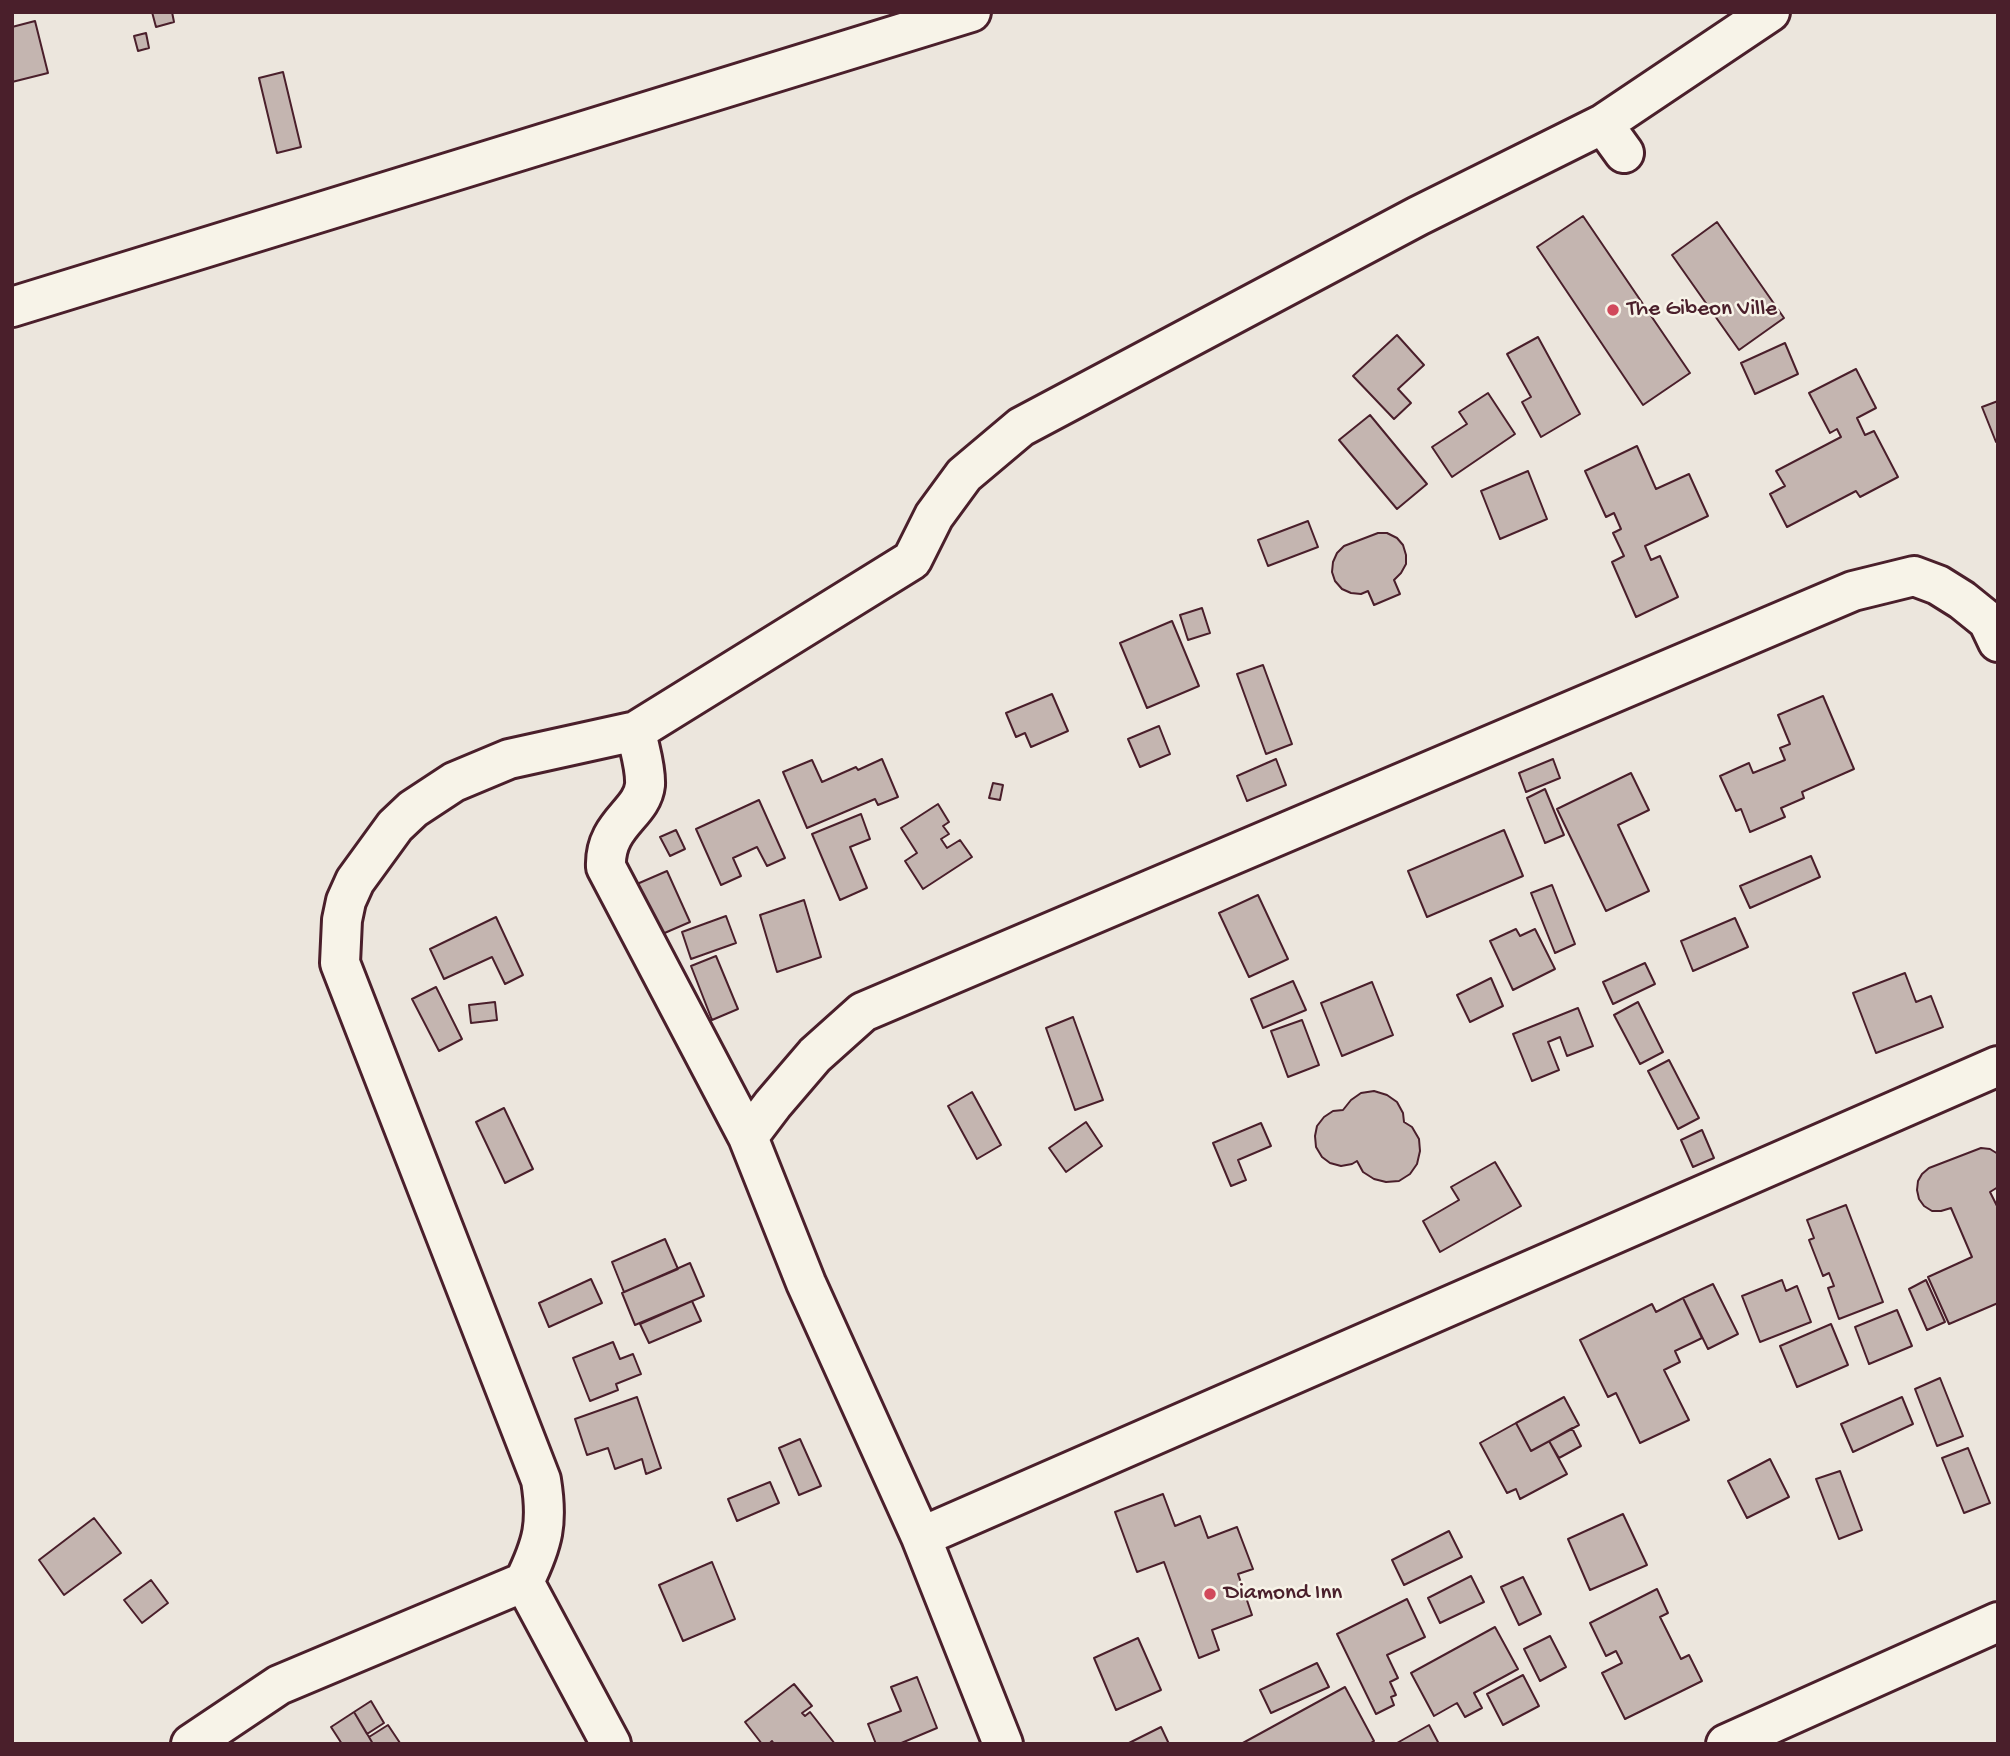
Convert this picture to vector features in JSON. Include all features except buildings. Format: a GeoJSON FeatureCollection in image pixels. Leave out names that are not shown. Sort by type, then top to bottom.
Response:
{"type":"FeatureCollection","features":[{"type":"Feature","properties":{"kind":"street"},"geometry":{"type":"LineString","coordinates":[[12,307],[867,28],[971,12]]}},
{"type":"Feature","properties":{"kind":"street"},"geometry":{"type":"LineString","coordinates":[[191,1744],[279,1685],[524,1582],[536,1558],[544,1531],[545,1506],[541,1480],[340,963],[342,920],[346,901],[355,881],[395,826],[413,809],[454,782],[509,759],[636,731],[912,560],[934,516],[964,475],[1021,427],[1418,216],[1613,139],[1770,12]]}},
{"type":"Feature","properties":{"kind":"street"},"geometry":{"type":"LineString","coordinates":[[748,1137],[815,1055],[863,1012],[1853,591],[1914,576],[1938,585],[1988,621],[1998,642]]}},
{"type":"Feature","properties":{"kind":"street"},"geometry":{"type":"LineString","coordinates":[[636,731],[645,787],[610,841],[606,867],[748,1137],[806,1283],[921,1537],[1003,1744]]}},
{"type":"Feature","properties":{"kind":"street"},"geometry":{"type":"LineString","coordinates":[[921,1537],[1998,1066]]}},
{"type":"Feature","properties":{"kind":"street"},"geometry":{"type":"LineString","coordinates":[[524,1582],[611,1744]]}},
{"type":"Feature","properties":{"kind":"street"},"geometry":{"type":"LineString","coordinates":[[1726,1744],[1998,1622]]}},
{"type":"Feature","properties":{"kind":"place","name":"The Gibeon Ville"},"geometry":{"type":"Point","coordinates":[1613,310]}},
{"type":"Feature","properties":{"kind":"place","name":"Diamond Inn"},"geometry":{"type":"Point","coordinates":[1210,1594]}}]}
